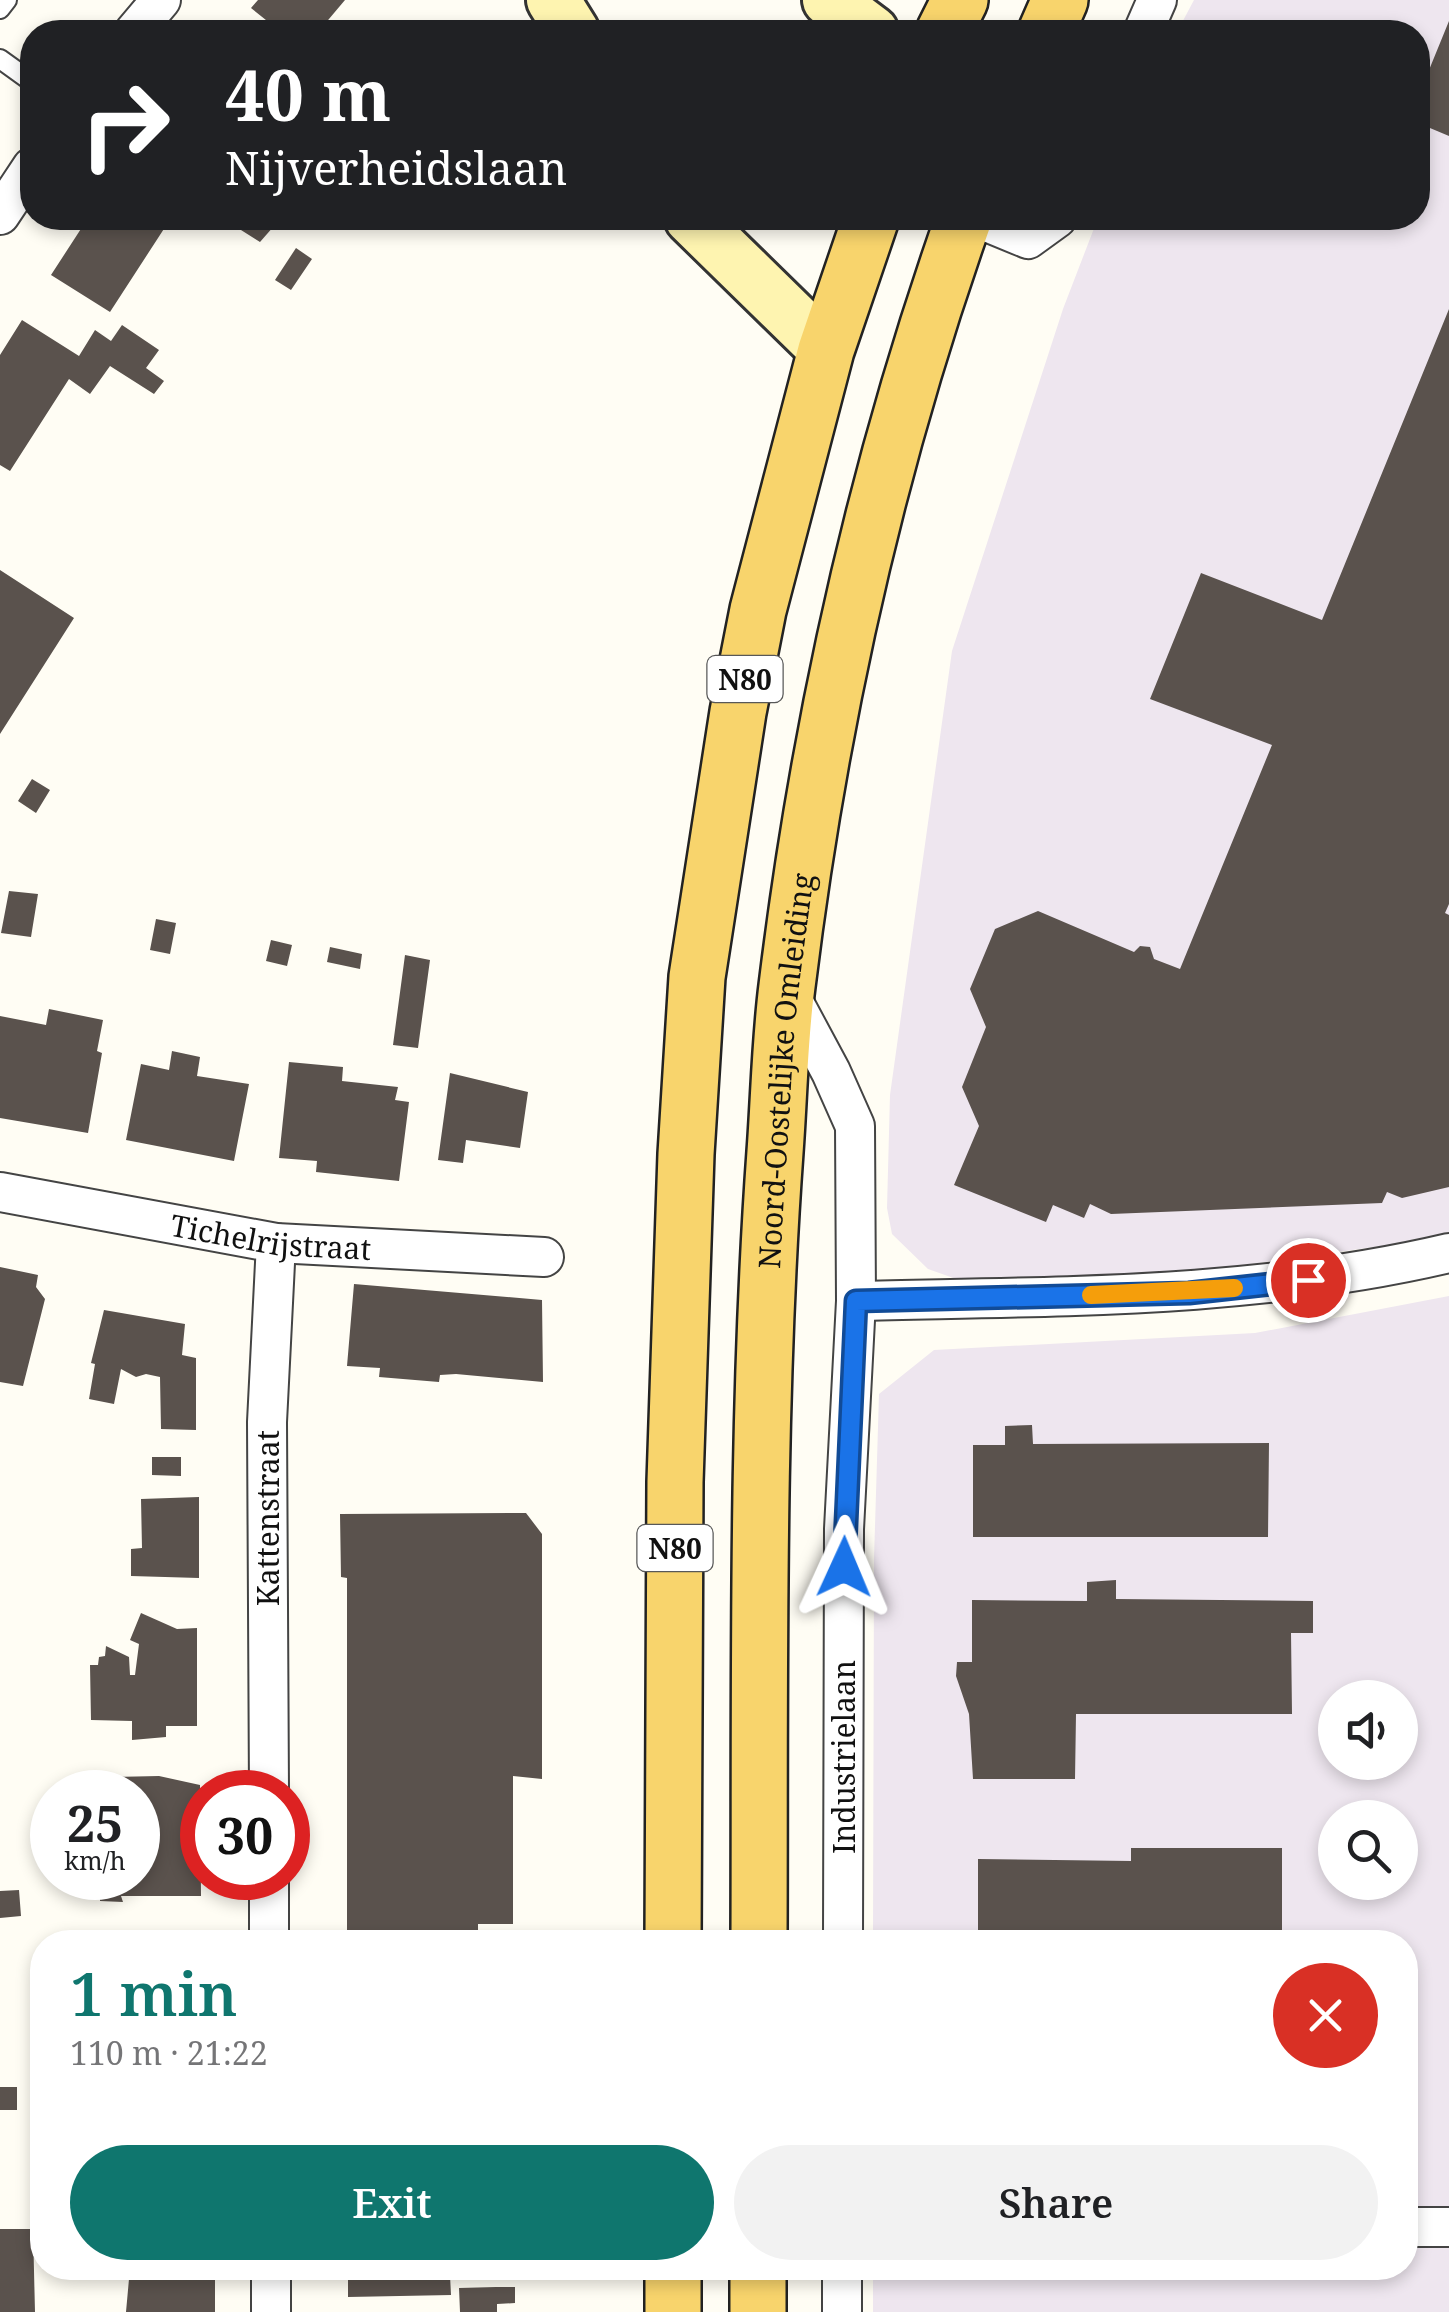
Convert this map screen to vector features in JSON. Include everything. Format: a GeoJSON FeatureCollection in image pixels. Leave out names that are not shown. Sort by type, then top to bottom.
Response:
{"type":"FeatureCollection","features":[{"type":"Feature","properties":{"kind":"main road"},"geometry":{"type":"LineString","coordinates":[[829,0],[856,20]]}},
{"type":"Feature","properties":{"kind":"main road"},"geometry":{"type":"LineString","coordinates":[[703,230],[826,350]]}},
{"type":"Feature","properties":{"kind":"main road","name":"N80"},"geometry":{"type":"LineString","coordinates":[[673,1930],[675,1482],[686,1154],[697,977],[738,712],[758,610],[826,350],[867,230]]}},
{"type":"Feature","properties":{"kind":"main road","name":"Noord-Oostelijke Omleiding"},"geometry":{"type":"LineString","coordinates":[[759,1930],[762,1446],[768,1248],[786,988],[822,760],[858,574],[926,328],[960,230]]}},
{"type":"Feature","properties":{"kind":"main road"},"geometry":{"type":"LineString","coordinates":[[673,2280],[673,2312]]}},
{"type":"Feature","properties":{"kind":"main road"},"geometry":{"type":"LineString","coordinates":[[758,2280],[758,2312]]}},
{"type":"Feature","properties":{"kind":"street"},"geometry":{"type":"LineString","coordinates":[[144,20],[161,0]]}},
{"type":"Feature","properties":{"kind":"street"},"geometry":{"type":"LineString","coordinates":[[0,215],[20,184]]}},
{"type":"Feature","properties":{"kind":"street"},"geometry":{"type":"LineString","coordinates":[[1006,230],[1028,239],[1040,230]]}},
{"type":"Feature","properties":{"kind":"street","name":"Industrielaan"},"geometry":{"type":"LineString","coordinates":[[786,988],[855,1126],[856,1301],[844,1529],[843,1930]]}},
{"type":"Feature","properties":{"kind":"street","name":"Tichelrijstraat"},"geometry":{"type":"LineString","coordinates":[[0,1192],[276,1244],[544,1258]]}},
{"type":"Feature","properties":{"kind":"street","name":"Kattenstraat"},"geometry":{"type":"LineString","coordinates":[[268,1770],[267,1422],[276,1244]]}},
{"type":"Feature","properties":{"kind":"street"},"geometry":{"type":"LineString","coordinates":[[856,1301],[1189,1293],[1378,1270],[1449,1252]]}},
{"type":"Feature","properties":{"kind":"street"},"geometry":{"type":"LineString","coordinates":[[269,1900],[269,1930]]}},
{"type":"Feature","properties":{"kind":"street"},"geometry":{"type":"LineString","coordinates":[[1418,2227],[1449,2227]]}},
{"type":"Feature","properties":{"kind":"street"},"geometry":{"type":"LineString","coordinates":[[271,2280],[271,2312]]}},
{"type":"Feature","properties":{"kind":"street"},"geometry":{"type":"LineString","coordinates":[[842,2280],[842,2312]]}},
{"type":"Feature","properties":{"kind":"lane"},"geometry":{"type":"LineString","coordinates":[[0,9],[7,0]]}},
{"type":"Feature","properties":{"kind":"shaded area"},"geometry":{"type":"Polygon","coordinates":[[[1194,0],[1449,0],[1449,1232],[1388,1245],[1208,1270],[962,1281],[928,1269],[892,1234],[887,1208],[890,1095],[952,651],[1063,309],[1093,230],[1430,230],[1430,20],[1183,20],[1194,0]]]}},
{"type":"Feature","properties":{"kind":"shaded area"},"geometry":{"type":"Polygon","coordinates":[[[1449,1296],[1449,2312],[873,2312],[873,2280],[1418,2280],[1418,1930],[873,1930],[874,1559],[879,1394],[934,1350],[1255,1333],[1449,1296]]]}},
{"type":"Feature","properties":{"kind":"building"},"geometry":{"type":"Polygon","coordinates":[[[258,0],[345,0],[328,20],[266,20],[251,8],[258,0]]]}},
{"type":"Feature","properties":{"kind":"building"},"geometry":{"type":"Polygon","coordinates":[[[1449,21],[1449,136],[1430,128],[1430,68],[1449,21]]]}},
{"type":"Feature","properties":{"kind":"building"},"geometry":{"type":"Polygon","coordinates":[[[80,230],[163,230],[110,312],[51,275],[80,230]]]}},
{"type":"Feature","properties":{"kind":"building"},"geometry":{"type":"Polygon","coordinates":[[[241,230],[270,230],[260,242],[241,230]]]}},
{"type":"Feature","properties":{"kind":"building"},"geometry":{"type":"Polygon","coordinates":[[[296,248],[312,259],[291,290],[275,280],[296,248]]]}},
{"type":"Feature","properties":{"kind":"building"},"geometry":{"type":"Polygon","coordinates":[[[1449,309],[1449,904],[1445,913],[1449,915],[1449,1187],[1402,1198],[1387,1192],[1382,1203],[1111,1214],[1090,1204],[1084,1218],[1053,1205],[1046,1222],[954,1185],[979,1126],[962,1087],[986,1027],[970,989],[995,929],[1038,911],[1134,952],[1140,946],[1150,947],[1154,959],[1180,969],[1272,745],[1150,699],[1201,573],[1322,620],[1449,309]]]}},
{"type":"Feature","properties":{"kind":"building"},"geometry":{"type":"Polygon","coordinates":[[[22,320],[79,356],[95,330],[111,341],[122,325],[159,350],[146,368],[164,381],[154,394],[110,366],[90,394],[69,379],[10,471],[0,465],[0,355],[22,320]]]}},
{"type":"Feature","properties":{"kind":"building"},"geometry":{"type":"Polygon","coordinates":[[[0,570],[74,618],[0,734],[0,570]]]}},
{"type":"Feature","properties":{"kind":"building"},"geometry":{"type":"Polygon","coordinates":[[[32,779],[50,790],[36,813],[18,801],[32,779]]]}},
{"type":"Feature","properties":{"kind":"building"},"geometry":{"type":"Polygon","coordinates":[[[9,891],[38,894],[31,937],[1,933],[9,891]]]}},
{"type":"Feature","properties":{"kind":"building"},"geometry":{"type":"Polygon","coordinates":[[[156,919],[176,923],[170,954],[150,950],[156,919]]]}},
{"type":"Feature","properties":{"kind":"building"},"geometry":{"type":"Polygon","coordinates":[[[271,940],[292,945],[287,966],[266,961],[271,940]]]}},
{"type":"Feature","properties":{"kind":"building"},"geometry":{"type":"Polygon","coordinates":[[[330,947],[362,954],[360,969],[327,962],[330,947]]]}},
{"type":"Feature","properties":{"kind":"building"},"geometry":{"type":"Polygon","coordinates":[[[405,955],[430,960],[418,1048],[393,1045],[405,955]]]}},
{"type":"Feature","properties":{"kind":"building"},"geometry":{"type":"Polygon","coordinates":[[[49,1009],[103,1020],[97,1051],[102,1053],[88,1133],[0,1118],[0,1016],[46,1025],[49,1009]]]}},
{"type":"Feature","properties":{"kind":"building"},"geometry":{"type":"Polygon","coordinates":[[[172,1051],[200,1057],[197,1076],[249,1084],[234,1161],[126,1140],[141,1064],[169,1070],[172,1051]]]}},
{"type":"Feature","properties":{"kind":"building"},"geometry":{"type":"Polygon","coordinates":[[[289,1062],[343,1067],[342,1081],[398,1087],[395,1100],[409,1102],[399,1181],[316,1172],[317,1161],[279,1158],[289,1062]]]}},
{"type":"Feature","properties":{"kind":"building"},"geometry":{"type":"Polygon","coordinates":[[[450,1073],[528,1092],[520,1148],[466,1140],[463,1163],[438,1160],[450,1073]]]}},
{"type":"Feature","properties":{"kind":"building"},"geometry":{"type":"Polygon","coordinates":[[[0,1267],[38,1275],[36,1287],[45,1299],[23,1386],[0,1382],[0,1267]]]}},
{"type":"Feature","properties":{"kind":"building"},"geometry":{"type":"Polygon","coordinates":[[[354,1284],[542,1300],[543,1382],[456,1374],[440,1375],[439,1382],[379,1377],[380,1368],[347,1366],[354,1284]]]}},
{"type":"Feature","properties":{"kind":"building"},"geometry":{"type":"Polygon","coordinates":[[[104,1310],[185,1324],[182,1355],[196,1358],[196,1430],[161,1429],[160,1377],[136,1377],[121,1369],[114,1404],[89,1399],[95,1364],[91,1363],[104,1310]]]}},
{"type":"Feature","properties":{"kind":"building"},"geometry":{"type":"Polygon","coordinates":[[[1032,1425],[1033,1444],[1269,1443],[1268,1537],[973,1537],[973,1445],[1005,1445],[1005,1426],[1032,1425]]]}},
{"type":"Feature","properties":{"kind":"building"},"geometry":{"type":"Polygon","coordinates":[[[152,1457],[181,1457],[181,1476],[152,1475],[152,1457]]]}},
{"type":"Feature","properties":{"kind":"building"},"geometry":{"type":"Polygon","coordinates":[[[199,1497],[199,1578],[131,1576],[131,1549],[142,1548],[141,1499],[199,1497]]]}},
{"type":"Feature","properties":{"kind":"building"},"geometry":{"type":"Polygon","coordinates":[[[526,1513],[542,1534],[542,1779],[513,1776],[513,1924],[478,1924],[478,1930],[347,1930],[347,1578],[341,1577],[340,1514],[526,1513]]]}},
{"type":"Feature","properties":{"kind":"building"},"geometry":{"type":"Polygon","coordinates":[[[1116,1580],[1116,1599],[1313,1601],[1313,1633],[1291,1633],[1292,1714],[1076,1714],[1075,1779],[973,1779],[969,1714],[956,1676],[957,1662],[972,1662],[972,1600],[1087,1601],[1087,1582],[1116,1580]]]}},
{"type":"Feature","properties":{"kind":"building"},"geometry":{"type":"Polygon","coordinates":[[[141,1613],[177,1629],[197,1628],[197,1726],[166,1726],[166,1737],[132,1740],[132,1721],[91,1720],[90,1665],[98,1665],[106,1646],[129,1657],[130,1675],[135,1675],[139,1644],[130,1640],[141,1613]]]}},
{"type":"Feature","properties":{"kind":"building"},"geometry":{"type":"Polygon","coordinates":[[[160,1776],[180,1781],[180,1896],[160,1896],[160,1776]]]}},
{"type":"Feature","properties":{"kind":"building"},"geometry":{"type":"Polygon","coordinates":[[[1131,1848],[1282,1848],[1282,1930],[978,1930],[978,1859],[1131,1861],[1131,1848]]]}},
{"type":"Feature","properties":{"kind":"building"},"geometry":{"type":"Polygon","coordinates":[[[19,1890],[21,1916],[0,1918],[0,1891],[19,1890]]]}},
{"type":"Feature","properties":{"kind":"building"},"geometry":{"type":"Polygon","coordinates":[[[0,2087],[17,2087],[17,2110],[0,2110],[0,2087]]]}},
{"type":"Feature","properties":{"kind":"building"},"geometry":{"type":"Polygon","coordinates":[[[0,2229],[30,2229],[30,2280],[34,2280],[35,2312],[0,2312],[0,2229]]]}},
{"type":"Feature","properties":{"kind":"building"},"geometry":{"type":"Polygon","coordinates":[[[129,2280],[215,2280],[215,2312],[126,2312],[129,2280]]]}},
{"type":"Feature","properties":{"kind":"building"},"geometry":{"type":"Polygon","coordinates":[[[348,2280],[450,2280],[451,2295],[348,2297],[348,2280]]]}},
{"type":"Feature","properties":{"kind":"building"},"geometry":{"type":"Polygon","coordinates":[[[515,2287],[515,2303],[497,2304],[497,2312],[460,2312],[459,2288],[515,2287]]]}},
{"type":"Feature","properties":{"kind":"slow traffic"},"geometry":{"type":"LineString","coordinates":[[1091,1295],[1234,1288]]}},
{"type":"Feature","properties":{"kind":"route"},"geometry":{"type":"LineString","coordinates":[[844,1567],[856,1301],[1189,1293],[1308,1280]]}}]}
